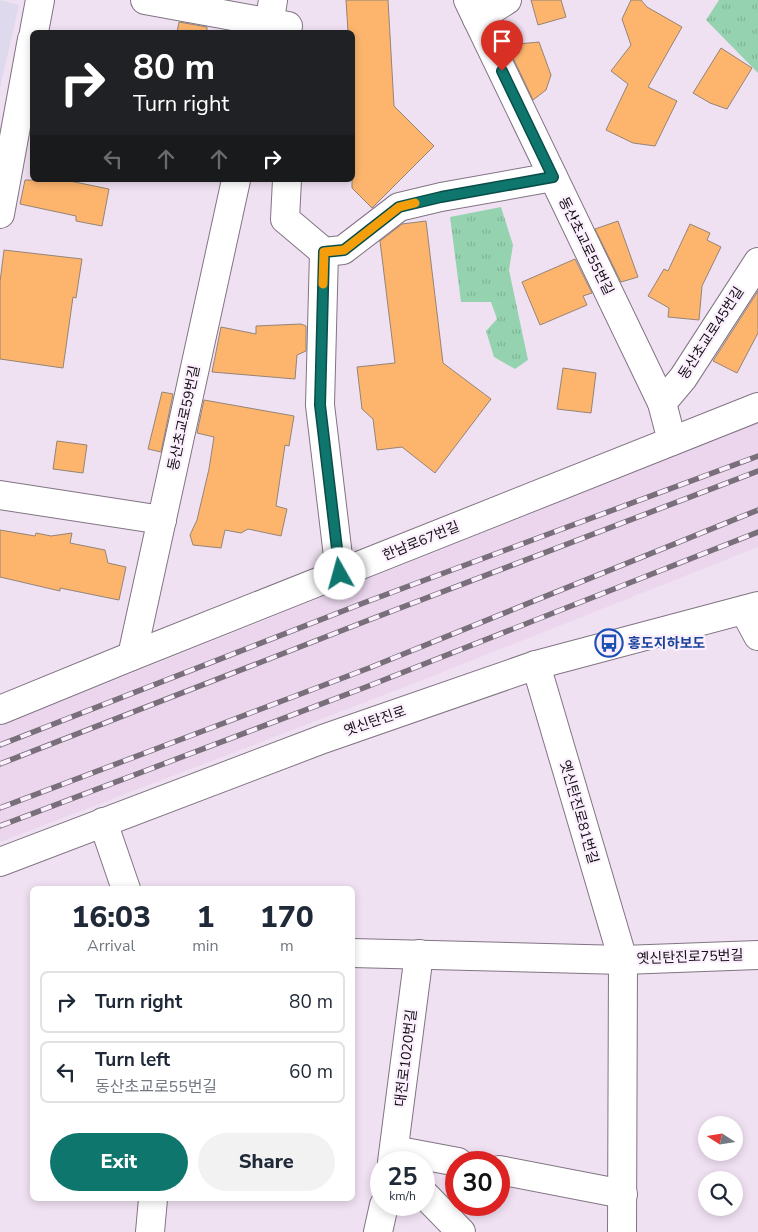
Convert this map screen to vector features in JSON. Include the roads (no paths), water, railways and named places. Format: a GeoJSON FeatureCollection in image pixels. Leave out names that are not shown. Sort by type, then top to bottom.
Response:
{"type":"FeatureCollection","features":[{"type":"Feature","properties":{"kind":"street"},"geometry":{"type":"LineString","coordinates":[[34,30],[40,0]]}},
{"type":"Feature","properties":{"kind":"street"},"geometry":{"type":"LineString","coordinates":[[144,0],[275,21]]}},
{"type":"Feature","properties":{"kind":"street"},"geometry":{"type":"LineString","coordinates":[[473,9],[507,0]]}},
{"type":"Feature","properties":{"kind":"street","name":"동산초교로55번길"},"geometry":{"type":"LineString","coordinates":[[473,9],[662,403],[672,441]]}},
{"type":"Feature","properties":{"kind":"street"},"geometry":{"type":"LineString","coordinates":[[0,214],[30,50]]}},
{"type":"Feature","properties":{"kind":"street"},"geometry":{"type":"LineString","coordinates":[[287,182],[285,220],[324,252],[344,250],[399,207],[441,197],[553,177]]}},
{"type":"Feature","properties":{"kind":"street","name":"동산초교로59번길"},"geometry":{"type":"LineString","coordinates":[[132,656],[236,182]]}},
{"type":"Feature","properties":{"kind":"street"},"geometry":{"type":"LineString","coordinates":[[324,252],[320,405],[340,574]]}},
{"type":"Feature","properties":{"kind":"street","name":"동산초교로45번길"},"geometry":{"type":"LineString","coordinates":[[662,403],[683,378],[758,262]]}},
{"type":"Feature","properties":{"kind":"street","name":"한남로67번길"},"geometry":{"type":"LineString","coordinates":[[0,710],[758,407]]}},
{"type":"Feature","properties":{"kind":"street"},"geometry":{"type":"LineString","coordinates":[[0,495],[162,520]]}},
{"type":"Feature","properties":{"kind":"street"},"geometry":{"type":"LineString","coordinates":[[753,604],[758,636]]}},
{"type":"Feature","properties":{"kind":"street","name":"옛신탄진로"},"geometry":{"type":"LineString","coordinates":[[0,862],[324,740],[536,665],[753,604]]}},
{"type":"Feature","properties":{"kind":"street","name":"옛신탄진로81번길"},"geometry":{"type":"LineString","coordinates":[[536,665],[623,960],[622,1232]]}},
{"type":"Feature","properties":{"kind":"street"},"geometry":{"type":"LineString","coordinates":[[103,822],[125,886]]}},
{"type":"Feature","properties":{"kind":"street"},"geometry":{"type":"LineString","coordinates":[[355,953],[623,960]]}},
{"type":"Feature","properties":{"kind":"street","name":"대전로1020번길"},"geometry":{"type":"LineString","coordinates":[[394,1151],[419,954]]}},
{"type":"Feature","properties":{"kind":"street","name":"옛신탄진로75번길"},"geometry":{"type":"LineString","coordinates":[[623,960],[758,955]]}},
{"type":"Feature","properties":{"kind":"street"},"geometry":{"type":"LineString","coordinates":[[510,1172],[623,1194]]}},
{"type":"Feature","properties":{"kind":"street"},"geometry":{"type":"LineString","coordinates":[[150,1232],[153,1201]]}},
{"type":"Feature","properties":{"kind":"street"},"geometry":{"type":"LineString","coordinates":[[435,1205],[461,1232]]}},
{"type":"Feature","properties":{"kind":"street"},"geometry":{"type":"LineString","coordinates":[[378,1232],[382,1216]]}},
{"type":"Feature","properties":{"kind":"railway"},"geometry":{"type":"LineString","coordinates":[[0,745],[366,602],[758,456]]}},
{"type":"Feature","properties":{"kind":"railway"},"geometry":{"type":"LineString","coordinates":[[0,764],[758,471]]}},
{"type":"Feature","properties":{"kind":"railway"},"geometry":{"type":"LineString","coordinates":[[0,808],[369,668],[758,510]]}},
{"type":"Feature","properties":{"kind":"railway"},"geometry":{"type":"LineString","coordinates":[[0,826],[366,687],[758,532]]}},
{"type":"Feature","properties":{"kind":"place","name":"홍도지하보도"},"geometry":{"type":"Point","coordinates":[609,643]}}]}
